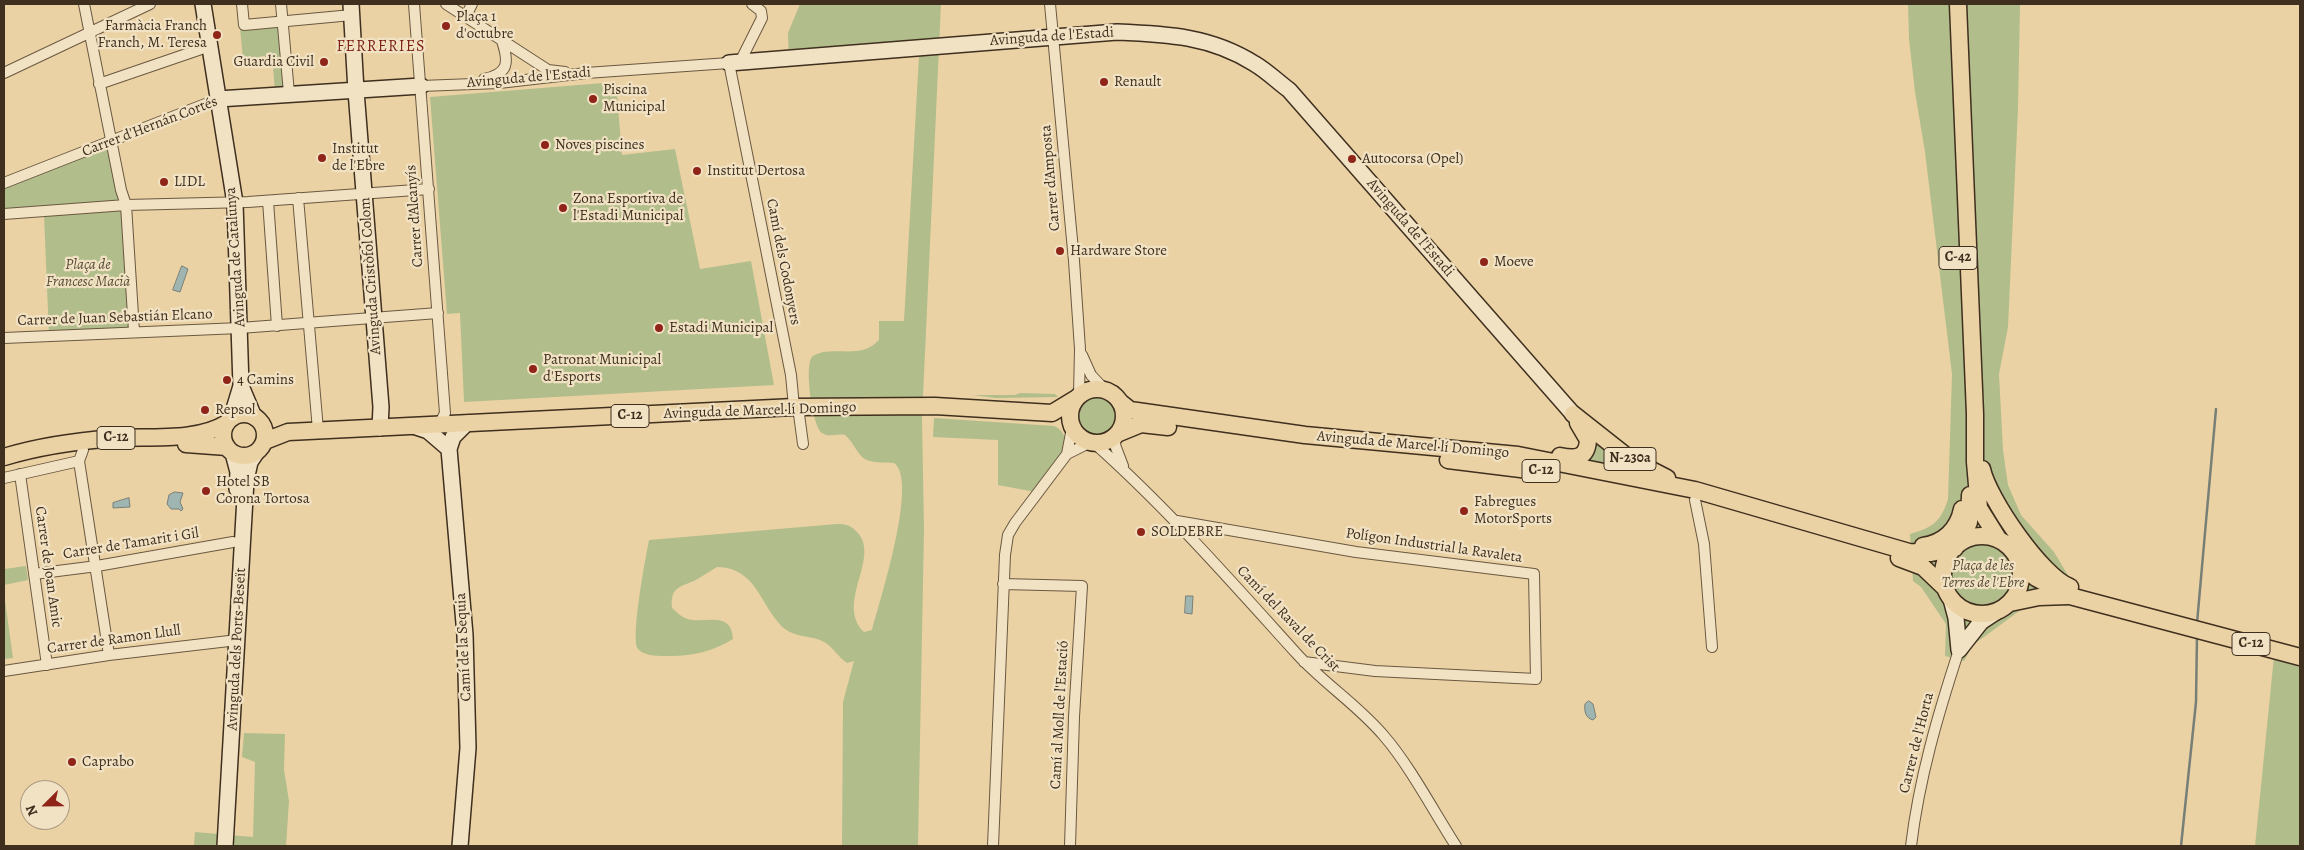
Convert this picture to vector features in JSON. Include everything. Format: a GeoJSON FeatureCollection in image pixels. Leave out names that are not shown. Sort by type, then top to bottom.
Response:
{"type":"FeatureCollection","features":[{"type":"Feature","properties":{"kind":"main road","name":"C-42"},"geometry":{"type":"LineString","coordinates":[[1947,4],[1954,36],[1975,414],[1975,462],[1979,508],[1999,540]]}},
{"type":"Feature","properties":{"kind":"main road","name":"C-42"},"geometry":{"type":"LineString","coordinates":[[1958,4],[1954,36],[1968,480],[1971,512],[1969,522],[1958,545]]}},
{"type":"Feature","properties":{"kind":"main road"},"geometry":{"type":"LineString","coordinates":[[1052,413],[1092,389],[1105,390]]}},
{"type":"Feature","properties":{"kind":"main road","name":"C-12"},"geometry":{"type":"LineString","coordinates":[[1105,390],[1115,396],[1120,402]]}},
{"type":"Feature","properties":{"kind":"main road"},"geometry":{"type":"LineString","coordinates":[[1071,427],[1070,407],[1077,397]]}},
{"type":"Feature","properties":{"kind":"main road"},"geometry":{"type":"LineString","coordinates":[[1118,434],[1124,421],[1120,402]]}},
{"type":"Feature","properties":{"kind":"main road","name":"Avinguda de Marcel·lí Domingo"},"geometry":{"type":"LineString","coordinates":[[1120,402],[1130,410],[1305,435],[1518,455],[1695,495],[1881,543]]}},
{"type":"Feature","properties":{"kind":"main road","name":"Avinguda de Marcel·lí Domingo"},"geometry":{"type":"LineString","coordinates":[[260,447],[288,432],[796,407],[935,406],[1052,413],[1056,418],[1071,427]]}},
{"type":"Feature","properties":{"kind":"main road","name":"C-12"},"geometry":{"type":"LineString","coordinates":[[4,457],[29,449],[69,442],[206,434],[240,414],[258,420]]}},
{"type":"Feature","properties":{"kind":"main road","name":"N-230a"},"geometry":{"type":"LineString","coordinates":[[1518,455],[1579,457],[1588,447],[1588,440],[1573,414]]}},
{"type":"Feature","properties":{"kind":"main road","name":"N-230a"},"geometry":{"type":"LineString","coordinates":[[1573,414],[1630,459],[1695,495]]}},
{"type":"Feature","properties":{"kind":"main road"},"geometry":{"type":"LineString","coordinates":[[1975,414],[1982,471],[1992,496],[2000,510],[2044,566],[2066,585],[2120,602],[2140,615]]}},
{"type":"Feature","properties":{"kind":"main road"},"geometry":{"type":"LineString","coordinates":[[258,420],[265,431],[260,447]]}},
{"type":"Feature","properties":{"kind":"main road","name":"Avinguda de Marcel·lí Domingo"},"geometry":{"type":"LineString","coordinates":[[258,420],[288,432]]}},
{"type":"Feature","properties":{"kind":"main road"},"geometry":{"type":"LineString","coordinates":[[229,421],[223,436],[230,450]]}},
{"type":"Feature","properties":{"kind":"main road","name":"C-12"},"geometry":{"type":"LineString","coordinates":[[1071,427],[1082,439],[1092,443],[1106,442],[1118,434],[1141,424],[1154,425],[1207,433],[1530,469],[1695,495],[1917,564],[1924,567],[1969,612],[1979,614],[1996,612],[2010,602],[2040,596],[2070,596]]}},
{"type":"Feature","properties":{"kind":"main road","name":"C-12"},"geometry":{"type":"LineString","coordinates":[[4,466],[35,457],[81,455],[199,444],[230,450],[246,456],[260,447]]}},
{"type":"Feature","properties":{"kind":"main road"},"geometry":{"type":"LineString","coordinates":[[1881,543],[1915,548],[1931,545],[1941,540],[1956,526],[1959,520],[1968,480]]}},
{"type":"Feature","properties":{"kind":"main road","name":"C-12"},"geometry":{"type":"LineString","coordinates":[[1881,543],[1920,554],[1931,553],[1958,545],[1979,536],[1999,540],[2011,549],[2019,563],[2036,578],[2070,596],[2300,656]]}},
{"type":"Feature","properties":{"kind":"main road"},"geometry":{"type":"LineString","coordinates":[[1949,594],[1944,567],[1948,557],[1958,545]]}},
{"type":"Feature","properties":{"kind":"main road"},"geometry":{"type":"LineString","coordinates":[[2010,602],[2020,584],[2019,563]]}},
{"type":"Feature","properties":{"kind":"street"},"geometry":{"type":"LineString","coordinates":[[84,4],[121,190],[126,206],[134,331]]}},
{"type":"Feature","properties":{"kind":"street"},"geometry":{"type":"LineString","coordinates":[[4,74],[150,4]]}},
{"type":"Feature","properties":{"kind":"street","name":"Avinguda de Catalunya"},"geometry":{"type":"LineString","coordinates":[[203,4],[235,203],[241,386]]}},
{"type":"Feature","properties":{"kind":"street"},"geometry":{"type":"LineString","coordinates":[[242,4],[244,25],[283,22],[352,9]]}},
{"type":"Feature","properties":{"kind":"street"},"geometry":{"type":"LineString","coordinates":[[281,4],[289,94]]}},
{"type":"Feature","properties":{"kind":"street","name":"Carrer d'Alcanyís"},"geometry":{"type":"LineString","coordinates":[[414,4],[444,413],[439,425]]}},
{"type":"Feature","properties":{"kind":"street"},"geometry":{"type":"LineString","coordinates":[[446,4],[543,67],[557,73],[586,74]]}},
{"type":"Feature","properties":{"kind":"street"},"geometry":{"type":"LineString","coordinates":[[466,16],[472,4]]}},
{"type":"Feature","properties":{"kind":"street"},"geometry":{"type":"LineString","coordinates":[[735,63],[762,18],[761,11],[752,4]]}},
{"type":"Feature","properties":{"kind":"street","name":"Carrer d'Amposta"},"geometry":{"type":"LineString","coordinates":[[1050,4],[1074,261],[1080,349]]}},
{"type":"Feature","properties":{"kind":"street","name":"Avinguda Cristòfol Colom"},"geometry":{"type":"LineString","coordinates":[[352,9],[356,92],[381,407],[380,428]]}},
{"type":"Feature","properties":{"kind":"street","name":"Avinguda de l'Estadi"},"geometry":{"type":"LineString","coordinates":[[421,86],[536,80],[586,74],[1117,32],[1173,34],[1217,44],[1255,64],[1289,90],[1573,414]]}},
{"type":"Feature","properties":{"kind":"street"},"geometry":{"type":"LineString","coordinates":[[454,84],[495,77],[502,72],[507,57],[502,41]]}},
{"type":"Feature","properties":{"kind":"street"},"geometry":{"type":"LineString","coordinates":[[99,84],[210,46]]}},
{"type":"Feature","properties":{"kind":"street","name":"Camí dels Codonyers"},"geometry":{"type":"LineString","coordinates":[[735,63],[803,444]]}},
{"type":"Feature","properties":{"kind":"street"},"geometry":{"type":"LineString","coordinates":[[536,80],[542,74],[543,67]]}},
{"type":"Feature","properties":{"kind":"street","name":"Carrer d'Hernán Cortés"},"geometry":{"type":"LineString","coordinates":[[4,183],[218,99],[356,92],[421,86]]}},
{"type":"Feature","properties":{"kind":"street"},"geometry":{"type":"LineString","coordinates":[[4,214],[126,206],[235,203],[364,192],[429,189]]}},
{"type":"Feature","properties":{"kind":"street"},"geometry":{"type":"LineString","coordinates":[[298,198],[318,430]]}},
{"type":"Feature","properties":{"kind":"street"},"geometry":{"type":"LineString","coordinates":[[268,201],[277,326]]}},
{"type":"Feature","properties":{"kind":"street","name":"Carrer de Juan Sebastián Elcano"},"geometry":{"type":"LineString","coordinates":[[4,338],[277,326],[438,313]]}},
{"type":"Feature","properties":{"kind":"street"},"geometry":{"type":"LineString","coordinates":[[1080,349],[1091,375],[1105,390]]}},
{"type":"Feature","properties":{"kind":"street"},"geometry":{"type":"LineString","coordinates":[[1077,397],[1080,349]]}},
{"type":"Feature","properties":{"kind":"street"},"geometry":{"type":"LineString","coordinates":[[241,386],[258,420]]}},
{"type":"Feature","properties":{"kind":"street"},"geometry":{"type":"LineString","coordinates":[[229,421],[241,386]]}},
{"type":"Feature","properties":{"kind":"street"},"geometry":{"type":"LineString","coordinates":[[412,426],[428,431],[449,449],[453,437],[466,423]]}},
{"type":"Feature","properties":{"kind":"street"},"geometry":{"type":"LineString","coordinates":[[993,846],[1004,584],[1008,535],[1067,454],[1071,427]]}},
{"type":"Feature","properties":{"kind":"street"},"geometry":{"type":"LineString","coordinates":[[1118,434],[1115,445],[1124,469]]}},
{"type":"Feature","properties":{"kind":"street"},"geometry":{"type":"LineString","coordinates":[[1067,454],[1092,443]]}},
{"type":"Feature","properties":{"kind":"street","name":"Camí del Raval de Crist"},"geometry":{"type":"LineString","coordinates":[[1092,443],[1124,469],[1176,521],[1304,662],[1359,710],[1384,736],[1456,846]]}},
{"type":"Feature","properties":{"kind":"street","name":"Avinguda dels Ports-Beseït"},"geometry":{"type":"LineString","coordinates":[[225,846],[246,480],[250,462],[260,447]]}},
{"type":"Feature","properties":{"kind":"street","name":"Camí de la Sequia"},"geometry":{"type":"LineString","coordinates":[[449,449],[465,626],[467,682],[468,748],[460,846]]}},
{"type":"Feature","properties":{"kind":"street","name":"Avinguda dels Ports-Beseït"},"geometry":{"type":"LineString","coordinates":[[216,846],[238,479],[230,450]]}},
{"type":"Feature","properties":{"kind":"street"},"geometry":{"type":"LineString","coordinates":[[4,478],[81,455],[109,655]]}},
{"type":"Feature","properties":{"kind":"street","name":"Carrer de Joan Amic"},"geometry":{"type":"LineString","coordinates":[[20,474],[47,664]]}},
{"type":"Feature","properties":{"kind":"street"},"geometry":{"type":"LineString","coordinates":[[1695,495],[1704,544],[1712,647]]}},
{"type":"Feature","properties":{"kind":"street","name":"Polígon Industrial la Ravaleta"},"geometry":{"type":"LineString","coordinates":[[1176,521],[1356,552],[1534,574],[1536,679],[1375,671],[1304,662]]}},
{"type":"Feature","properties":{"kind":"street","name":"Carrer de Tamarit i Gil"},"geometry":{"type":"LineString","coordinates":[[34,574],[97,566],[233,542]]}},
{"type":"Feature","properties":{"kind":"street","name":"Camí al Moll de l'Estació"},"geometry":{"type":"LineString","coordinates":[[1004,584],[1082,586],[1074,718],[1070,846]]}},
{"type":"Feature","properties":{"kind":"street"},"geometry":{"type":"LineString","coordinates":[[1949,594],[1956,618],[1959,650]]}},
{"type":"Feature","properties":{"kind":"street"},"geometry":{"type":"LineString","coordinates":[[1959,650],[1981,622],[1996,612]]}},
{"type":"Feature","properties":{"kind":"street","name":"Carrer de Ramon Llull"},"geometry":{"type":"LineString","coordinates":[[4,672],[109,655],[229,641]]}},
{"type":"Feature","properties":{"kind":"street","name":"Carrer de l'Horta"},"geometry":{"type":"LineString","coordinates":[[1911,846],[1927,760],[1959,650]]}},
{"type":"Feature","properties":{"kind":"green space"},"geometry":{"type":"Polygon","coordinates":[[[800,4],[941,4],[922,418],[924,529],[918,846],[842,846],[843,702],[854,661],[847,663],[824,642],[794,634],[785,629],[750,581],[741,574],[731,569],[717,567],[677,589],[674,592],[672,601],[672,608],[685,618],[692,620],[715,620],[727,624],[733,639],[711,650],[679,656],[649,655],[638,649],[636,642],[639,597],[649,540],[837,524],[849,526],[855,530],[862,540],[864,552],[854,607],[856,620],[864,632],[872,630],[889,570],[900,516],[901,474],[894,463],[873,462],[862,457],[845,435],[827,435],[822,433],[815,420],[810,395],[809,370],[810,361],[813,356],[829,351],[863,350],[872,346],[879,340],[879,321],[904,321],[919,56],[789,65],[788,33],[800,4]]]}},
{"type":"Feature","properties":{"kind":"green space","name":"Plaça de les Terres de l'Ebre"},"geometry":{"type":"Polygon","coordinates":[[[1908,4],[2020,4],[2018,108],[2008,327],[1999,374],[2003,450],[2008,485],[2021,515],[2054,552],[2069,577],[2068,606],[2041,604],[2022,609],[1973,645],[1964,661],[1945,656],[1946,624],[1921,587],[1913,581],[1910,534],[1935,523],[1939,519],[1948,499],[1952,374],[1925,152],[1915,92],[1909,39],[1908,4]]]}},
{"type":"Feature","properties":{"kind":"green space"},"geometry":{"type":"Polygon","coordinates":[[[280,25],[284,86],[275,91],[273,67],[266,67],[265,56],[243,59],[240,28],[280,25]]]}},
{"type":"Feature","properties":{"kind":"green space","name":"Zona Esportiva de l'Estadi Municipal"},"geometry":{"type":"Polygon","coordinates":[[[616,82],[622,155],[675,149],[700,269],[751,261],[774,385],[464,402],[460,313],[447,314],[430,97],[616,82]]]}},
{"type":"Feature","properties":{"kind":"green space","name":"Plaça de Francesc Macià"},"geometry":{"type":"Polygon","coordinates":[[[112,141],[121,190],[134,331],[49,336],[44,215],[4,213],[4,183],[112,141]]]}},
{"type":"Feature","properties":{"kind":"green space"},"geometry":{"type":"Polygon","coordinates":[[[1020,393],[1055,394],[1058,397],[996,398],[973,395],[1015,395],[1020,393]]]}},
{"type":"Feature","properties":{"kind":"green space"},"geometry":{"type":"Polygon","coordinates":[[[1100,396],[1107,399],[1113,405],[1116,416],[1115,424],[1107,433],[1100,436],[1092,436],[1085,433],[1077,424],[1076,412],[1079,405],[1088,397],[1100,396]]]}},
{"type":"Feature","properties":{"kind":"green space"},"geometry":{"type":"Polygon","coordinates":[[[934,418],[1054,426],[1062,432],[1065,440],[1064,449],[1060,458],[1035,492],[998,485],[998,440],[933,437],[934,418]]]}},
{"type":"Feature","properties":{"kind":"green space"},"geometry":{"type":"Polygon","coordinates":[[[1591,439],[1665,480],[1575,463],[1591,439]]]}},
{"type":"Feature","properties":{"kind":"green space"},"geometry":{"type":"Polygon","coordinates":[[[26,566],[28,580],[4,585],[4,569],[26,566]]]}},
{"type":"Feature","properties":{"kind":"green space"},"geometry":{"type":"Polygon","coordinates":[[[4,593],[13,658],[4,659],[4,593]]]}},
{"type":"Feature","properties":{"kind":"green space"},"geometry":{"type":"Polygon","coordinates":[[[2274,656],[2300,662],[2300,846],[2255,846],[2274,656]]]}},
{"type":"Feature","properties":{"kind":"green space"},"geometry":{"type":"Polygon","coordinates":[[[244,733],[285,734],[284,770],[289,801],[286,846],[194,846],[195,832],[253,837],[255,762],[242,757],[244,733]]]}},
{"type":"Feature","properties":{"kind":"water"},"geometry":{"type":"Polygon","coordinates":[[[182,266],[188,269],[180,292],[173,290],[182,266]]]}},
{"type":"Feature","properties":{"kind":"water"},"geometry":{"type":"Polygon","coordinates":[[[175,492],[183,493],[180,502],[183,509],[181,511],[179,509],[171,509],[167,504],[169,495],[175,492]]]}},
{"type":"Feature","properties":{"kind":"water"},"geometry":{"type":"Polygon","coordinates":[[[129,498],[130,507],[113,508],[113,503],[129,498]]]}},
{"type":"Feature","properties":{"kind":"water"},"geometry":{"type":"Polygon","coordinates":[[[1186,596],[1193,596],[1192,614],[1185,613],[1186,596]]]}},
{"type":"Feature","properties":{"kind":"water"},"geometry":{"type":"Polygon","coordinates":[[[1589,701],[1593,704],[1596,717],[1593,720],[1588,718],[1585,711],[1585,704],[1589,701]]]}},
{"type":"Feature","properties":{"kind":"waterway"},"geometry":{"type":"LineString","coordinates":[[2197,623],[2216,409]]}},
{"type":"Feature","properties":{"kind":"waterway"},"geometry":{"type":"LineString","coordinates":[[2181,846],[2196,702],[2197,636]]}},
{"type":"Feature","properties":{"kind":"place","name":"Plaça 1 d'octubre"},"geometry":{"type":"Point","coordinates":[446,26]}},
{"type":"Feature","properties":{"kind":"place","name":"Farmàcia Franch Franch, M. Teresa"},"geometry":{"type":"Point","coordinates":[217,35]}},
{"type":"Feature","properties":{"kind":"place","name":"Guardia Civil"},"geometry":{"type":"Point","coordinates":[324,62]}},
{"type":"Feature","properties":{"kind":"place","name":"Renault"},"geometry":{"type":"Point","coordinates":[1104,82]}},
{"type":"Feature","properties":{"kind":"place","name":"Piscina Municipal"},"geometry":{"type":"Point","coordinates":[593,99]}},
{"type":"Feature","properties":{"kind":"place","name":"Noves piscines"},"geometry":{"type":"Point","coordinates":[545,145]}},
{"type":"Feature","properties":{"kind":"place","name":"Institut de l'Ebre"},"geometry":{"type":"Point","coordinates":[322,158]}},
{"type":"Feature","properties":{"kind":"place","name":"Autocorsa (Opel)"},"geometry":{"type":"Point","coordinates":[1352,159]}},
{"type":"Feature","properties":{"kind":"place","name":"Institut Dertosa"},"geometry":{"type":"Point","coordinates":[697,171]}},
{"type":"Feature","properties":{"kind":"place","name":"LIDL"},"geometry":{"type":"Point","coordinates":[164,182]}},
{"type":"Feature","properties":{"kind":"place","name":"Zona Esportiva de l'Estadi Municipal"},"geometry":{"type":"Point","coordinates":[563,208]}},
{"type":"Feature","properties":{"kind":"place","name":"Hardware Store"},"geometry":{"type":"Point","coordinates":[1060,251]}},
{"type":"Feature","properties":{"kind":"place","name":"Moeve"},"geometry":{"type":"Point","coordinates":[1484,262]}},
{"type":"Feature","properties":{"kind":"place","name":"Estadi Municipal"},"geometry":{"type":"Point","coordinates":[659,328]}},
{"type":"Feature","properties":{"kind":"place","name":"Patronat Municipal d'Esports"},"geometry":{"type":"Point","coordinates":[533,369]}},
{"type":"Feature","properties":{"kind":"place","name":"4 Camins"},"geometry":{"type":"Point","coordinates":[227,380]}},
{"type":"Feature","properties":{"kind":"place","name":"Repsol"},"geometry":{"type":"Point","coordinates":[205,410]}},
{"type":"Feature","properties":{"kind":"place","name":"Hotel SB Corona Tortosa"},"geometry":{"type":"Point","coordinates":[206,491]}},
{"type":"Feature","properties":{"kind":"place","name":"Fabregues MotorSports"},"geometry":{"type":"Point","coordinates":[1464,511]}},
{"type":"Feature","properties":{"kind":"place","name":"SOLDEBRE"},"geometry":{"type":"Point","coordinates":[1141,532]}},
{"type":"Feature","properties":{"kind":"place","name":"Caprabo"},"geometry":{"type":"Point","coordinates":[72,762]}},
{"type":"Feature","properties":{"kind":"district","name":"FERRERIES"},"geometry":{"type":"Point","coordinates":[381,47]}}]}
